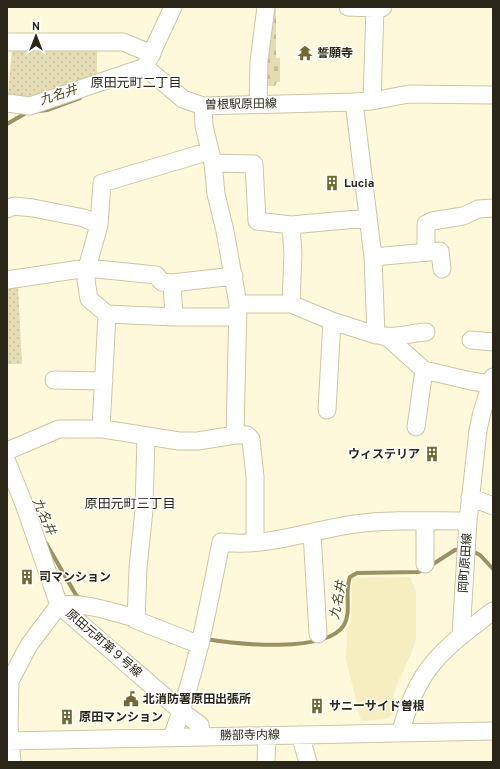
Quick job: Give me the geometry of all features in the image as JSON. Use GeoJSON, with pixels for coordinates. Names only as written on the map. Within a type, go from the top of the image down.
{"type":"FeatureCollection","features":[{"type":"Feature","properties":{"kind":"street"},"geometry":{"type":"LineString","coordinates":[[7,103],[30,106],[148,60],[173,7]]}},
{"type":"Feature","properties":{"kind":"street"},"geometry":{"type":"LineString","coordinates":[[258,104],[259,61],[266,7]]}},
{"type":"Feature","properties":{"kind":"street"},"geometry":{"type":"LineString","coordinates":[[348,7],[379,8],[372,101]]}},
{"type":"Feature","properties":{"kind":"street","name":"曽根駅原田線"},"geometry":{"type":"LineString","coordinates":[[7,42],[123,42],[148,60],[182,99],[203,106],[372,101],[409,94],[493,95]]}},
{"type":"Feature","properties":{"kind":"street"},"geometry":{"type":"LineString","coordinates":[[354,102],[381,336],[424,370],[471,381],[492,379]]}},
{"type":"Feature","properties":{"kind":"street"},"geometry":{"type":"LineString","coordinates":[[203,106],[204,126],[211,157],[216,194],[234,276],[238,310],[235,435]]}},
{"type":"Feature","properties":{"kind":"street"},"geometry":{"type":"LineString","coordinates":[[368,218],[291,226],[256,221],[254,164],[211,157],[102,183],[99,225],[87,268],[86,280],[89,299],[107,314],[174,317],[291,304],[332,321],[381,336],[400,337],[414,333],[426,332]]}},
{"type":"Feature","properties":{"kind":"street"},"geometry":{"type":"LineString","coordinates":[[7,209],[14,206],[33,208],[84,218],[99,225]]}},
{"type":"Feature","properties":{"kind":"street"},"geometry":{"type":"LineString","coordinates":[[426,252],[426,224],[432,221],[463,216],[478,210],[493,208]]}},
{"type":"Feature","properties":{"kind":"street"},"geometry":{"type":"LineString","coordinates":[[291,226],[293,253],[291,304]]}},
{"type":"Feature","properties":{"kind":"street"},"geometry":{"type":"LineString","coordinates":[[373,257],[440,251],[442,269]]}},
{"type":"Feature","properties":{"kind":"street"},"geometry":{"type":"LineString","coordinates":[[7,280],[87,268],[156,275],[162,282],[172,283],[234,276]]}},
{"type":"Feature","properties":{"kind":"street"},"geometry":{"type":"LineString","coordinates":[[172,283],[174,317]]}},
{"type":"Feature","properties":{"kind":"street"},"geometry":{"type":"LineString","coordinates":[[101,429],[107,314]]}},
{"type":"Feature","properties":{"kind":"street"},"geometry":{"type":"LineString","coordinates":[[327,410],[332,321]]}},
{"type":"Feature","properties":{"kind":"street"},"geometry":{"type":"LineString","coordinates":[[471,340],[493,342]]}},
{"type":"Feature","properties":{"kind":"street"},"geometry":{"type":"LineString","coordinates":[[416,427],[424,370]]}},
{"type":"Feature","properties":{"kind":"street","name":"岡町原田線"},"geometry":{"type":"LineString","coordinates":[[461,635],[470,497],[480,420],[492,379]]}},
{"type":"Feature","properties":{"kind":"street"},"geometry":{"type":"LineString","coordinates":[[54,380],[104,381]]}},
{"type":"Feature","properties":{"kind":"street"},"geometry":{"type":"LineString","coordinates":[[7,450],[59,429],[101,429],[179,440],[198,440],[246,435],[251,439],[255,477],[255,542]]}},
{"type":"Feature","properties":{"kind":"street"},"geometry":{"type":"LineString","coordinates":[[136,618],[138,568],[144,510],[146,436]]}},
{"type":"Feature","properties":{"kind":"street","name":"原田元町第９号線"},"geometry":{"type":"LineString","coordinates":[[7,462],[15,504],[59,605],[181,711],[200,725],[202,737]]}},
{"type":"Feature","properties":{"kind":"street"},"geometry":{"type":"LineString","coordinates":[[470,497],[493,506]]}},
{"type":"Feature","properties":{"kind":"street"},"geometry":{"type":"LineString","coordinates":[[425,521],[425,564]]}},
{"type":"Feature","properties":{"kind":"street"},"geometry":{"type":"LineString","coordinates":[[172,737],[200,645],[221,542],[237,544],[255,542],[355,524],[468,521]]}},
{"type":"Feature","properties":{"kind":"street"},"geometry":{"type":"LineString","coordinates":[[312,532],[318,634]]}},
{"type":"Feature","properties":{"kind":"street"},"geometry":{"type":"LineString","coordinates":[[12,762],[12,752],[8,740],[10,681],[29,645],[59,605],[74,603],[136,618],[136,620],[200,645]]}},
{"type":"Feature","properties":{"kind":"street"},"geometry":{"type":"LineString","coordinates":[[401,732],[412,695],[433,662],[461,635],[493,611]]}},
{"type":"Feature","properties":{"kind":"street","name":"勝部寺内線"},"geometry":{"type":"LineString","coordinates":[[8,740],[493,731]]}},
{"type":"Feature","properties":{"kind":"street"},"geometry":{"type":"LineString","coordinates":[[300,734],[308,762]]}},
{"type":"Feature","properties":{"kind":"street"},"geometry":{"type":"LineString","coordinates":[[266,735],[266,762]]}},
{"type":"Feature","properties":{"kind":"shaded area"},"geometry":{"type":"Polygon","coordinates":[[[410,577],[416,592],[416,639],[411,654],[397,684],[392,700],[393,714],[386,719],[361,721],[346,659],[347,630],[351,621],[352,578],[410,577]]]}},
{"type":"Feature","properties":{"kind":"green space"},"geometry":{"type":"Polygon","coordinates":[[[276,9],[276,58],[280,58],[280,82],[277,82],[275,86],[263,86],[270,10],[276,9]]]}},
{"type":"Feature","properties":{"kind":"green space"},"geometry":{"type":"Polygon","coordinates":[[[97,47],[97,75],[42,94],[31,96],[8,95],[12,50],[97,47]]]}},
{"type":"Feature","properties":{"kind":"green space"},"geometry":{"type":"Polygon","coordinates":[[[18,286],[22,364],[7,364],[7,287],[18,286]]]}},
{"type":"Feature","properties":{"kind":"waterway","name":"九名井"},"geometry":{"type":"LineString","coordinates":[[39,111],[47,110],[80,98]]}},
{"type":"Feature","properties":{"kind":"waterway","name":"九名井"},"geometry":{"type":"LineString","coordinates":[[7,124],[26,113],[30,113]]}},
{"type":"Feature","properties":{"kind":"waterway","name":"九名井"},"geometry":{"type":"LineString","coordinates":[[46,543],[76,595],[81,599]]}},
{"type":"Feature","properties":{"kind":"waterway","name":"九名井"},"geometry":{"type":"LineString","coordinates":[[430,566],[455,550],[461,549]]}},
{"type":"Feature","properties":{"kind":"waterway","name":"九名井"},"geometry":{"type":"LineString","coordinates":[[472,551],[480,555],[493,569]]}},
{"type":"Feature","properties":{"kind":"waterway","name":"九名井"},"geometry":{"type":"LineString","coordinates":[[206,639],[238,643],[280,645],[319,640],[334,634],[344,625],[348,608],[348,583],[350,577],[357,573],[418,572],[424,570]]}},
{"type":"Feature","properties":{"kind":"place","name":"誓願寺"},"geometry":{"type":"Point","coordinates":[305,53]}},
{"type":"Feature","properties":{"kind":"place","name":"Lucia"},"geometry":{"type":"Point","coordinates":[332,183]}},
{"type":"Feature","properties":{"kind":"place","name":"ウィステリア"},"geometry":{"type":"Point","coordinates":[432,454]}},
{"type":"Feature","properties":{"kind":"place","name":"司マンション"},"geometry":{"type":"Point","coordinates":[27,577]}},
{"type":"Feature","properties":{"kind":"place","name":"北消防署原田出張所"},"geometry":{"type":"Point","coordinates":[131,699]}},
{"type":"Feature","properties":{"kind":"place","name":"サニーサイド曽根"},"geometry":{"type":"Point","coordinates":[317,706]}},
{"type":"Feature","properties":{"kind":"place","name":"原田マンション"},"geometry":{"type":"Point","coordinates":[67,717]}},
{"type":"Feature","properties":{"kind":"district","name":"原田元町二丁目"},"geometry":{"type":"Point","coordinates":[136,82]}},
{"type":"Feature","properties":{"kind":"district","name":"原田元町三丁目"},"geometry":{"type":"Point","coordinates":[130,503]}}]}
